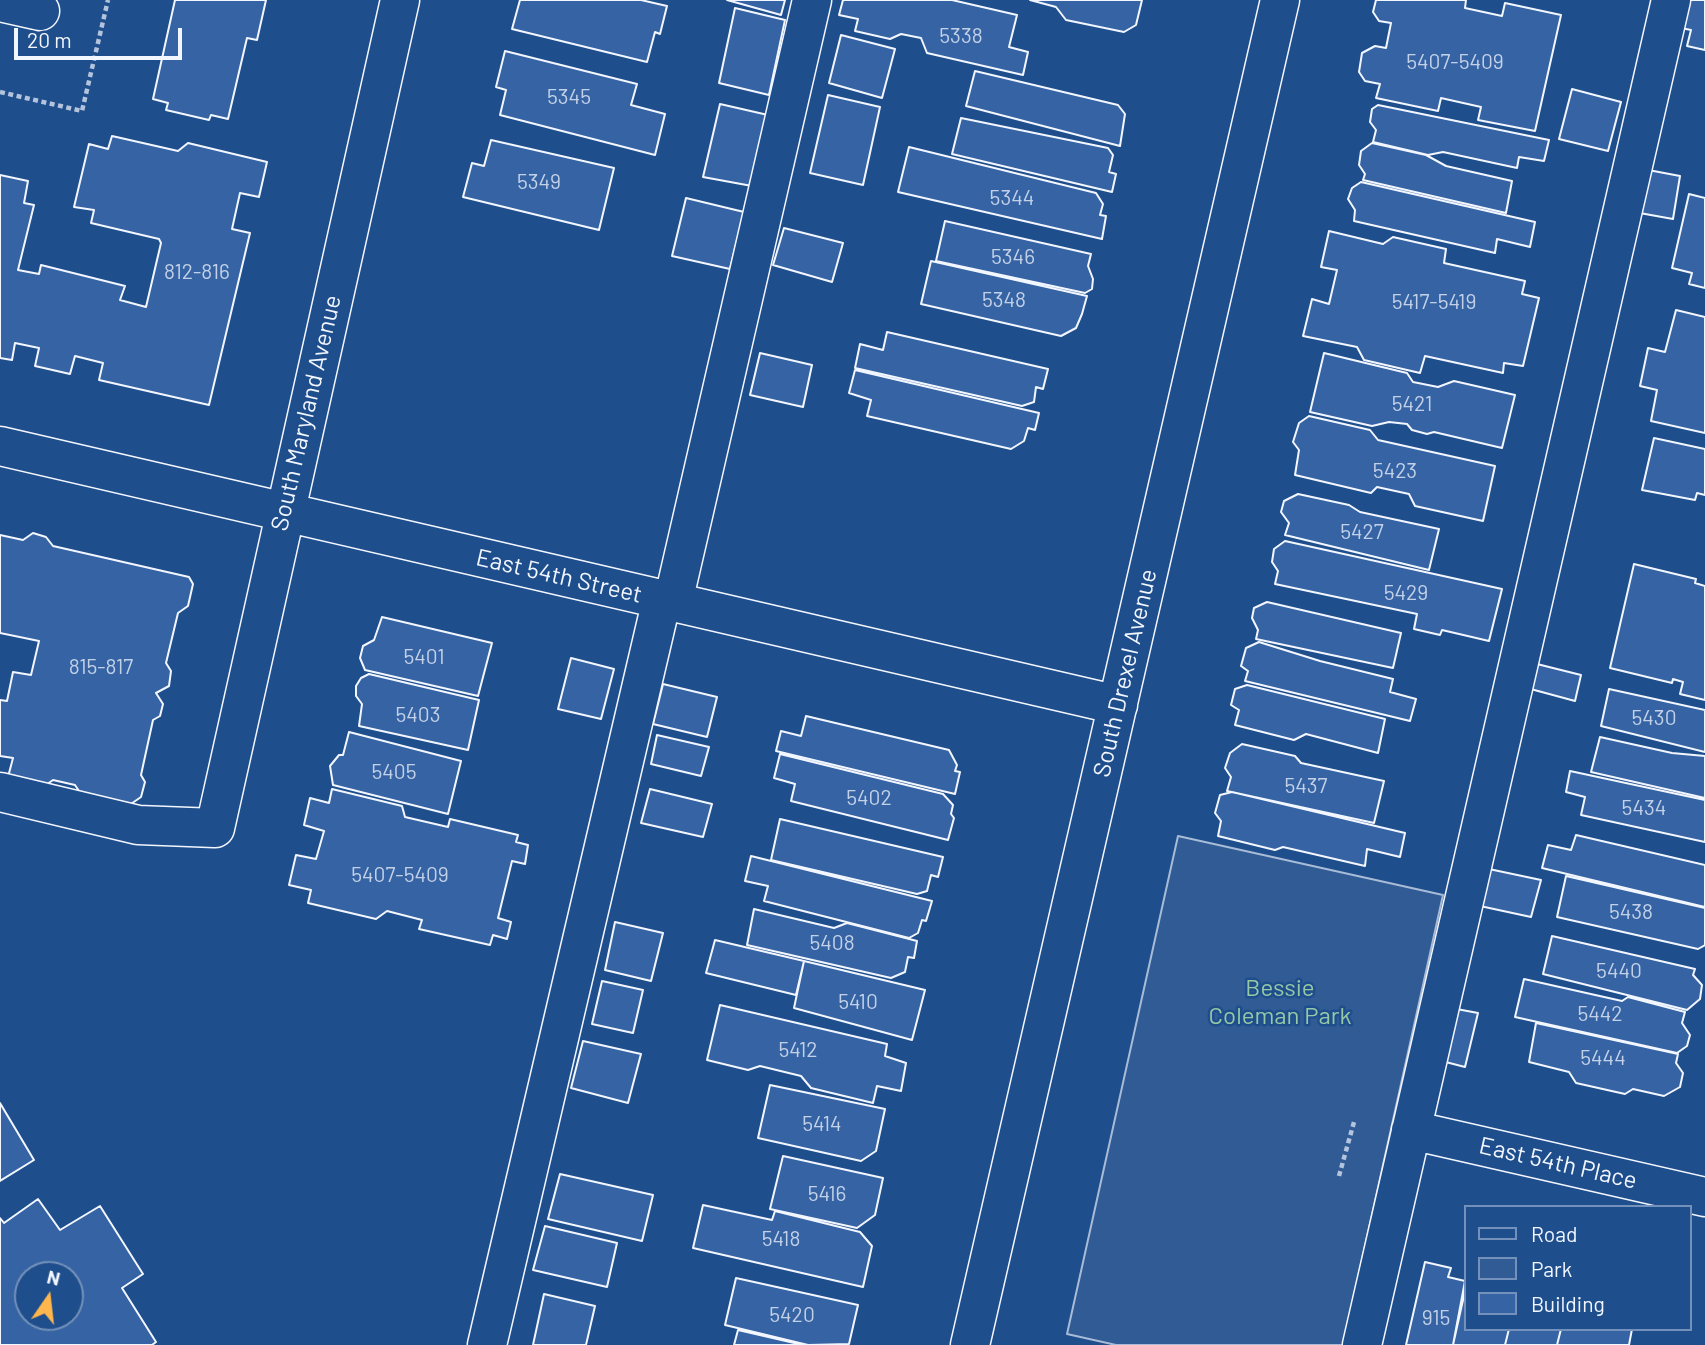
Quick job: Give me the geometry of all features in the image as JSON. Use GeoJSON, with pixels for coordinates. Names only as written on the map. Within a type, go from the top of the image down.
{"type":"FeatureCollection","features":[{"type":"Feature","properties":{"kind":"street","name":"South Maryland Avenue"},"geometry":{"type":"LineString","coordinates":[[0,792],[138,825],[215,828],[283,513],[400,0]]}},
{"type":"Feature","properties":{"kind":"street"},"geometry":{"type":"LineString","coordinates":[[486,1345],[813,0]]}},
{"type":"Feature","properties":{"kind":"street","name":"South Drexel Avenue"},"geometry":{"type":"LineString","coordinates":[[970,1345],[1280,0]]}},
{"type":"Feature","properties":{"kind":"street"},"geometry":{"type":"LineString","coordinates":[[1362,1345],[1671,0]]}},
{"type":"Feature","properties":{"kind":"street"},"geometry":{"type":"LineString","coordinates":[[0,2],[40,11]]}},
{"type":"Feature","properties":{"kind":"street","name":"East 54th Street"},"geometry":{"type":"LineString","coordinates":[[0,446],[1118,705]]}},
{"type":"Feature","properties":{"kind":"street","name":"East 54th Place"},"geometry":{"type":"LineString","coordinates":[[1411,1130],[1705,1197]]}},
{"type":"Feature","properties":{"kind":"path"},"geometry":{"type":"LineString","coordinates":[[0,92],[82,111],[108,0]]}},
{"type":"Feature","properties":{"kind":"path"},"geometry":{"type":"LineString","coordinates":[[1339,1176],[1354,1122]]}},
{"type":"Feature","properties":{"kind":"green space","name":"Bessie Coleman Park"},"geometry":{"type":"Polygon","coordinates":[[[1178,836],[1443,895],[1343,1345],[1116,1345],[1067,1334],[1178,836]]]}},
{"type":"Feature","properties":{"kind":"building"},"geometry":{"type":"Polygon","coordinates":[[[175,0],[266,0],[257,40],[247,38],[228,119],[211,115],[209,120],[166,110],[168,103],[153,99],[175,0]]]}},
{"type":"Feature","properties":{"kind":"building"},"geometry":{"type":"Polygon","coordinates":[[[520,0],[641,0],[667,6],[660,34],[655,32],[647,62],[512,29],[520,0]]]}},
{"type":"Feature","properties":{"kind":"building"},"geometry":{"type":"Polygon","coordinates":[[[727,0],[785,0],[781,15],[727,0]]]}},
{"type":"Feature","properties":{"kind":"building"},"geometry":{"type":"Polygon","coordinates":[[[843,0],[952,0],[1017,15],[1009,47],[1028,52],[1023,75],[927,53],[921,38],[901,34],[890,39],[855,31],[858,19],[839,15],[843,0]]]}},
{"type":"Feature","properties":{"kind":"building"},"geometry":{"type":"Polygon","coordinates":[[[1030,0],[1142,0],[1136,25],[1124,32],[1066,20],[1056,7],[1030,0]]]}},
{"type":"Feature","properties":{"kind":"building"},"geometry":{"type":"Polygon","coordinates":[[[1376,0],[1466,0],[1465,8],[1502,16],[1505,3],[1561,15],[1535,131],[1478,120],[1481,107],[1441,98],[1438,111],[1376,98],[1380,84],[1365,81],[1359,72],[1362,53],[1375,46],[1386,48],[1391,23],[1379,21],[1373,12],[1376,0]]]}},
{"type":"Feature","properties":{"kind":"building"},"geometry":{"type":"Polygon","coordinates":[[[1687,0],[1705,0],[1705,50],[1687,46],[1691,30],[1681,28],[1687,0]]]}},
{"type":"Feature","properties":{"kind":"building"},"geometry":{"type":"Polygon","coordinates":[[[735,8],[785,20],[769,95],[719,83],[735,8]]]}},
{"type":"Feature","properties":{"kind":"building"},"geometry":{"type":"Polygon","coordinates":[[[841,35],[895,49],[882,98],[829,83],[841,35]]]}},
{"type":"Feature","properties":{"kind":"building"},"geometry":{"type":"Polygon","coordinates":[[[505,51],[637,84],[631,105],[665,114],[655,155],[500,115],[506,90],[496,87],[505,51]]]}},
{"type":"Feature","properties":{"kind":"building"},"geometry":{"type":"Polygon","coordinates":[[[975,71],[1118,105],[1125,114],[1120,146],[966,106],[975,71]]]}},
{"type":"Feature","properties":{"kind":"building"},"geometry":{"type":"Polygon","coordinates":[[[1572,89],[1621,102],[1608,151],[1559,139],[1572,89]]]}},
{"type":"Feature","properties":{"kind":"building"},"geometry":{"type":"Polygon","coordinates":[[[828,95],[880,107],[863,185],[810,173],[828,95]]]}},
{"type":"Feature","properties":{"kind":"building"},"geometry":{"type":"Polygon","coordinates":[[[720,104],[768,115],[752,186],[703,177],[720,104]]]}},
{"type":"Feature","properties":{"kind":"building"},"geometry":{"type":"Polygon","coordinates":[[[1378,105],[1549,140],[1544,161],[1519,157],[1517,168],[1443,152],[1428,155],[1373,142],[1376,130],[1370,122],[1372,109],[1378,105]]]}},
{"type":"Feature","properties":{"kind":"building"},"geometry":{"type":"Polygon","coordinates":[[[961,118],[1108,148],[1113,155],[1109,172],[1116,174],[1112,192],[952,154],[961,118]]]}},
{"type":"Feature","properties":{"kind":"building"},"geometry":{"type":"Polygon","coordinates":[[[112,136],[178,151],[188,143],[267,162],[259,197],[240,193],[232,229],[250,233],[209,405],[99,380],[103,363],[75,356],[70,374],[35,366],[39,348],[15,343],[12,360],[0,358],[0,175],[28,181],[24,203],[34,205],[18,270],[39,274],[41,265],[125,286],[120,300],[146,307],[161,243],[159,239],[91,223],[94,210],[74,207],[89,144],[108,149],[112,136]]]}},
{"type":"Feature","properties":{"kind":"building"},"geometry":{"type":"Polygon","coordinates":[[[491,140],[614,168],[599,230],[463,197],[472,163],[484,166],[491,140]]]}},
{"type":"Feature","properties":{"kind":"building"},"geometry":{"type":"Polygon","coordinates":[[[1372,143],[1426,155],[1446,166],[1512,181],[1506,213],[1363,180],[1365,174],[1359,165],[1361,151],[1372,143]]]}},
{"type":"Feature","properties":{"kind":"building"},"geometry":{"type":"Polygon","coordinates":[[[909,147],[1096,193],[1103,204],[1100,215],[1106,216],[1102,239],[898,192],[909,147]]]}},
{"type":"Feature","properties":{"kind":"building"},"geometry":{"type":"Polygon","coordinates":[[[1643,169],[1680,176],[1673,219],[1634,212],[1643,169]]]}},
{"type":"Feature","properties":{"kind":"building"},"geometry":{"type":"Polygon","coordinates":[[[1361,182],[1535,222],[1530,247],[1497,239],[1495,253],[1354,221],[1355,210],[1348,199],[1352,188],[1361,182]]]}},
{"type":"Feature","properties":{"kind":"building"},"geometry":{"type":"Polygon","coordinates":[[[1689,194],[1705,198],[1705,288],[1689,284],[1692,273],[1672,268],[1689,194]]]}},
{"type":"Feature","properties":{"kind":"building"},"geometry":{"type":"Polygon","coordinates":[[[686,198],[744,212],[730,269],[672,256],[686,198]]]}},
{"type":"Feature","properties":{"kind":"building"},"geometry":{"type":"Polygon","coordinates":[[[945,221],[1091,254],[1088,266],[1093,279],[1092,289],[1085,293],[936,261],[945,221]]]}},
{"type":"Feature","properties":{"kind":"building"},"geometry":{"type":"Polygon","coordinates":[[[784,228],[843,243],[832,282],[773,265],[784,228]]]}},
{"type":"Feature","properties":{"kind":"building"},"geometry":{"type":"Polygon","coordinates":[[[1329,231],[1383,244],[1393,237],[1446,249],[1444,263],[1525,281],[1522,294],[1539,298],[1523,366],[1504,363],[1503,373],[1425,356],[1420,373],[1364,360],[1357,347],[1303,336],[1312,299],[1329,304],[1337,270],[1321,267],[1329,231]]]}},
{"type":"Feature","properties":{"kind":"building"},"geometry":{"type":"Polygon","coordinates":[[[931,261],[1087,296],[1082,314],[1076,328],[1061,336],[921,304],[931,261]]]}},
{"type":"Feature","properties":{"kind":"building"},"geometry":{"type":"Polygon","coordinates":[[[1676,310],[1705,317],[1705,433],[1651,421],[1657,390],[1640,386],[1648,348],[1665,352],[1676,310]]]}},
{"type":"Feature","properties":{"kind":"building"},"geometry":{"type":"Polygon","coordinates":[[[887,332],[1048,369],[1043,389],[1036,387],[1034,402],[1022,406],[855,368],[860,344],[883,350],[887,332]]]}},
{"type":"Feature","properties":{"kind":"building"},"geometry":{"type":"Polygon","coordinates":[[[760,353],[812,365],[803,407],[750,395],[760,353]]]}},
{"type":"Feature","properties":{"kind":"building"},"geometry":{"type":"Polygon","coordinates":[[[1324,353],[1407,373],[1413,382],[1438,387],[1454,381],[1515,395],[1502,448],[1434,432],[1427,434],[1412,430],[1407,424],[1389,422],[1372,426],[1310,412],[1324,353]]]}},
{"type":"Feature","properties":{"kind":"building"},"geometry":{"type":"Polygon","coordinates":[[[855,370],[1039,413],[1035,430],[1028,428],[1024,441],[1011,449],[867,416],[871,400],[849,393],[855,370]]]}},
{"type":"Feature","properties":{"kind":"building"},"geometry":{"type":"Polygon","coordinates":[[[1309,416],[1370,430],[1378,440],[1495,466],[1483,521],[1415,506],[1409,494],[1377,487],[1371,493],[1295,475],[1299,450],[1293,442],[1299,423],[1309,416]]]}},
{"type":"Feature","properties":{"kind":"building"},"geometry":{"type":"Polygon","coordinates":[[[1654,438],[1705,449],[1705,495],[1697,493],[1695,500],[1642,490],[1654,438]]]}},
{"type":"Feature","properties":{"kind":"building"},"geometry":{"type":"Polygon","coordinates":[[[1298,494],[1349,505],[1360,512],[1439,529],[1429,570],[1285,535],[1289,523],[1281,512],[1284,501],[1298,494]]]}},
{"type":"Feature","properties":{"kind":"building"},"geometry":{"type":"Polygon","coordinates":[[[33,533],[46,537],[53,546],[189,577],[193,584],[188,606],[178,613],[166,663],[171,671],[169,686],[156,693],[163,704],[160,716],[153,720],[141,775],[145,782],[141,797],[128,806],[81,794],[75,785],[53,780],[46,785],[8,777],[13,758],[0,756],[0,700],[7,701],[13,672],[31,675],[39,641],[0,633],[0,535],[23,540],[33,533]]]}},
{"type":"Feature","properties":{"kind":"building"},"geometry":{"type":"Polygon","coordinates":[[[1285,541],[1502,589],[1489,641],[1442,630],[1440,635],[1414,629],[1417,614],[1275,584],[1278,571],[1272,562],[1274,549],[1285,541]]]}},
{"type":"Feature","properties":{"kind":"building"},"geometry":{"type":"Polygon","coordinates":[[[1634,564],[1696,579],[1695,583],[1705,586],[1705,700],[1680,694],[1683,682],[1673,679],[1672,683],[1610,668],[1634,564]]]}},
{"type":"Feature","properties":{"kind":"building"},"geometry":{"type":"Polygon","coordinates":[[[1267,602],[1401,633],[1393,668],[1256,639],[1258,630],[1252,618],[1254,608],[1267,602]]]}},
{"type":"Feature","properties":{"kind":"building"},"geometry":{"type":"Polygon","coordinates":[[[382,617],[492,643],[478,696],[365,670],[360,658],[363,646],[374,640],[382,617]]]}},
{"type":"Feature","properties":{"kind":"building"},"geometry":{"type":"Polygon","coordinates":[[[1259,642],[1393,679],[1390,692],[1416,699],[1410,721],[1245,681],[1248,671],[1241,666],[1246,648],[1259,642]]]}},
{"type":"Feature","properties":{"kind":"building"},"geometry":{"type":"Polygon","coordinates":[[[571,658],[614,669],[601,719],[558,709],[571,658]]]}},
{"type":"Feature","properties":{"kind":"building"},"geometry":{"type":"Polygon","coordinates":[[[1533,663],[1581,675],[1575,701],[1527,688],[1533,663]]]}},
{"type":"Feature","properties":{"kind":"building"},"geometry":{"type":"Polygon","coordinates":[[[369,674],[479,700],[468,750],[359,726],[362,704],[356,696],[356,686],[361,678],[369,674]]]}},
{"type":"Feature","properties":{"kind":"building"},"geometry":{"type":"Polygon","coordinates":[[[663,684],[717,697],[707,737],[653,724],[663,684]]]}},
{"type":"Feature","properties":{"kind":"building"},"geometry":{"type":"Polygon","coordinates":[[[1247,685],[1385,719],[1378,753],[1306,734],[1294,740],[1235,725],[1239,710],[1231,705],[1235,689],[1247,685]]]}},
{"type":"Feature","properties":{"kind":"building"},"geometry":{"type":"Polygon","coordinates":[[[1609,689],[1705,710],[1705,752],[1601,726],[1609,689]]]}},
{"type":"Feature","properties":{"kind":"building"},"geometry":{"type":"Polygon","coordinates":[[[806,716],[949,750],[957,765],[955,771],[960,772],[955,794],[776,751],[781,731],[801,736],[806,716]]]}},
{"type":"Feature","properties":{"kind":"building"},"geometry":{"type":"Polygon","coordinates":[[[349,732],[461,761],[448,814],[333,785],[330,766],[339,755],[343,755],[349,732]]]}},
{"type":"Feature","properties":{"kind":"building"},"geometry":{"type":"Polygon","coordinates":[[[657,735],[709,747],[701,776],[651,764],[657,735]]]}},
{"type":"Feature","properties":{"kind":"building"},"geometry":{"type":"Polygon","coordinates":[[[1600,737],[1672,753],[1705,756],[1705,798],[1591,772],[1600,737]]]}},
{"type":"Feature","properties":{"kind":"building"},"geometry":{"type":"Polygon","coordinates":[[[1242,744],[1295,756],[1301,763],[1384,781],[1374,823],[1227,791],[1231,777],[1225,768],[1230,753],[1242,744]]]}},
{"type":"Feature","properties":{"kind":"building"},"geometry":{"type":"Polygon","coordinates":[[[780,754],[943,794],[953,805],[951,814],[954,818],[948,840],[791,801],[795,784],[774,778],[780,754]]]}},
{"type":"Feature","properties":{"kind":"building"},"geometry":{"type":"Polygon","coordinates":[[[1570,771],[1705,800],[1705,842],[1581,815],[1585,797],[1566,792],[1570,771]]]}},
{"type":"Feature","properties":{"kind":"building"},"geometry":{"type":"Polygon","coordinates":[[[332,789],[402,806],[405,817],[448,827],[450,819],[518,835],[516,842],[528,845],[525,864],[512,861],[498,918],[511,922],[507,939],[493,935],[490,945],[419,929],[422,920],[387,911],[376,919],[308,903],[311,890],[289,885],[296,855],[316,859],[324,831],[304,825],[310,798],[329,803],[332,789]]]}},
{"type":"Feature","properties":{"kind":"building"},"geometry":{"type":"Polygon","coordinates":[[[650,789],[712,804],[703,837],[641,823],[650,789]]]}},
{"type":"Feature","properties":{"kind":"building"},"geometry":{"type":"Polygon","coordinates":[[[1232,792],[1405,833],[1400,857],[1367,849],[1365,866],[1283,847],[1275,850],[1218,836],[1221,821],[1215,813],[1220,795],[1232,792]]]}},
{"type":"Feature","properties":{"kind":"building"},"geometry":{"type":"Polygon","coordinates":[[[780,819],[943,857],[938,877],[931,875],[927,891],[917,894],[771,860],[780,819]]]}},
{"type":"Feature","properties":{"kind":"building"},"geometry":{"type":"Polygon","coordinates":[[[1576,835],[1705,865],[1705,907],[1542,868],[1548,845],[1571,850],[1576,835]]]}},
{"type":"Feature","properties":{"kind":"building"},"geometry":{"type":"Polygon","coordinates":[[[751,856],[932,901],[926,921],[922,920],[918,933],[909,938],[764,901],[768,886],[745,881],[751,856]]]}},
{"type":"Feature","properties":{"kind":"building"},"geometry":{"type":"Polygon","coordinates":[[[1489,869],[1541,880],[1531,917],[1480,906],[1489,869]]]}},
{"type":"Feature","properties":{"kind":"building"},"geometry":{"type":"Polygon","coordinates":[[[1566,876],[1705,908],[1705,945],[1698,949],[1557,917],[1566,876]]]}},
{"type":"Feature","properties":{"kind":"building"},"geometry":{"type":"Polygon","coordinates":[[[754,909],[834,928],[847,923],[917,941],[914,958],[908,957],[905,972],[891,978],[747,945],[754,909]]]}},
{"type":"Feature","properties":{"kind":"building"},"geometry":{"type":"Polygon","coordinates":[[[615,922],[663,933],[651,981],[605,970],[615,922]]]}},
{"type":"Feature","properties":{"kind":"building"},"geometry":{"type":"Polygon","coordinates":[[[1552,936],[1695,969],[1693,975],[1702,985],[1700,999],[1687,1010],[1543,974],[1552,936]]]}},
{"type":"Feature","properties":{"kind":"building"},"geometry":{"type":"Polygon","coordinates":[[[715,940],[804,961],[796,995],[706,973],[715,940]]]}},
{"type":"Feature","properties":{"kind":"building"},"geometry":{"type":"Polygon","coordinates":[[[804,961],[925,990],[912,1040],[794,1008],[804,961]]]}},
{"type":"Feature","properties":{"kind":"building"},"geometry":{"type":"Polygon","coordinates":[[[1524,979],[1622,1001],[1628,997],[1685,1012],[1682,1023],[1690,1035],[1687,1046],[1677,1053],[1515,1017],[1524,979]]]}},
{"type":"Feature","properties":{"kind":"building"},"geometry":{"type":"Polygon","coordinates":[[[602,981],[643,990],[633,1033],[592,1024],[602,981]]]}},
{"type":"Feature","properties":{"kind":"building"},"geometry":{"type":"Polygon","coordinates":[[[720,1005],[887,1044],[885,1056],[906,1063],[901,1091],[877,1086],[873,1103],[811,1088],[801,1076],[760,1066],[748,1070],[707,1060],[720,1005]]]}},
{"type":"Feature","properties":{"kind":"building"},"geometry":{"type":"Polygon","coordinates":[[[1446,1007],[1478,1013],[1465,1067],[1434,1059],[1446,1007]]]}},
{"type":"Feature","properties":{"kind":"building"},"geometry":{"type":"Polygon","coordinates":[[[1536,1023],[1678,1054],[1676,1063],[1683,1073],[1680,1087],[1664,1096],[1633,1089],[1625,1094],[1576,1083],[1569,1072],[1529,1062],[1536,1023]]]}},
{"type":"Feature","properties":{"kind":"building"},"geometry":{"type":"Polygon","coordinates":[[[583,1041],[641,1054],[628,1103],[571,1088],[583,1041]]]}},
{"type":"Feature","properties":{"kind":"building"},"geometry":{"type":"Polygon","coordinates":[[[770,1085],[885,1109],[876,1151],[861,1161],[758,1138],[770,1085]]]}},
{"type":"Feature","properties":{"kind":"building"},"geometry":{"type":"Polygon","coordinates":[[[0,1103],[34,1160],[0,1181],[0,1103]]]}},
{"type":"Feature","properties":{"kind":"building"},"geometry":{"type":"Polygon","coordinates":[[[783,1156],[883,1178],[875,1215],[857,1228],[770,1209],[783,1156]]]}},
{"type":"Feature","properties":{"kind":"building"},"geometry":{"type":"Polygon","coordinates":[[[560,1174],[653,1195],[642,1241],[548,1219],[560,1174]]]}},
{"type":"Feature","properties":{"kind":"building"},"geometry":{"type":"Polygon","coordinates":[[[38,1199],[60,1230],[100,1206],[143,1274],[122,1288],[156,1342],[152,1345],[0,1345],[0,1218],[4,1223],[38,1199]]]}},
{"type":"Feature","properties":{"kind":"building"},"geometry":{"type":"Polygon","coordinates":[[[703,1205],[772,1220],[775,1211],[860,1232],[872,1246],[863,1287],[693,1248],[703,1205]]]}},
{"type":"Feature","properties":{"kind":"building"},"geometry":{"type":"Polygon","coordinates":[[[545,1226],[617,1243],[607,1287],[533,1270],[545,1226]]]}},
{"type":"Feature","properties":{"kind":"building"},"geometry":{"type":"Polygon","coordinates":[[[1425,1262],[1451,1268],[1448,1277],[1464,1281],[1453,1345],[1406,1345],[1425,1262]]]}},
{"type":"Feature","properties":{"kind":"building"},"geometry":{"type":"Polygon","coordinates":[[[736,1278],[858,1305],[849,1344],[808,1345],[725,1325],[736,1278]]]}},
{"type":"Feature","properties":{"kind":"building"},"geometry":{"type":"Polygon","coordinates":[[[544,1294],[595,1306],[586,1345],[533,1345],[544,1294]]]}},
{"type":"Feature","properties":{"kind":"building"},"geometry":{"type":"Polygon","coordinates":[[[1464,1296],[1464,1331],[1508,1331],[1505,1345],[1453,1345],[1464,1296]]]}},
{"type":"Feature","properties":{"kind":"building"},"geometry":{"type":"Polygon","coordinates":[[[738,1330],[803,1345],[734,1345],[738,1330]]]}},
{"type":"Feature","properties":{"kind":"building"},"geometry":{"type":"Polygon","coordinates":[[[1508,1331],[1560,1331],[1557,1345],[1505,1345],[1508,1331]]]}},
{"type":"Feature","properties":{"kind":"building"},"geometry":{"type":"Polygon","coordinates":[[[1560,1331],[1632,1331],[1629,1345],[1557,1345],[1560,1331]]]}}]}
